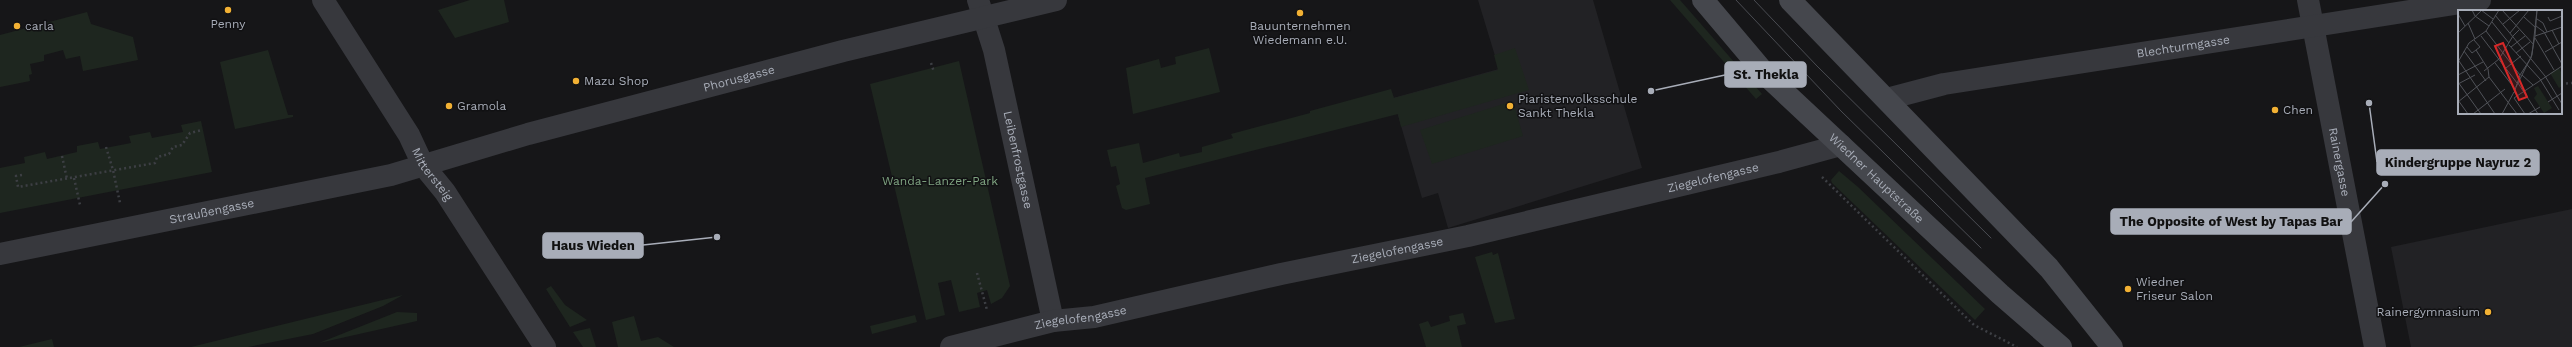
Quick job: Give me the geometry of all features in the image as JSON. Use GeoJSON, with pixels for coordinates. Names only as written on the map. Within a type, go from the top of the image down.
{"type":"FeatureCollection","features":[{"type":"Feature","properties":{"kind":"main road","name":"Wiedner Hauptstraße"},"geometry":{"type":"LineString","coordinates":[[1703,0],[1768,77],[2000,294],[2061,347]]}},
{"type":"Feature","properties":{"kind":"main road"},"geometry":{"type":"LineString","coordinates":[[1790,0],[2054,273],[2112,347]]}},
{"type":"Feature","properties":{"kind":"street","name":"Mittersteig"},"geometry":{"type":"LineString","coordinates":[[323,0],[408,135],[423,165],[444,192],[545,347]]}},
{"type":"Feature","properties":{"kind":"street","name":"Phorusgasse"},"geometry":{"type":"LineString","coordinates":[[423,165],[536,132],[843,51],[980,9],[1056,0]]}},
{"type":"Feature","properties":{"kind":"street","name":"Rainergasse"},"geometry":{"type":"LineString","coordinates":[[2308,0],[2375,347]]}},
{"type":"Feature","properties":{"kind":"street","name":"Blechturmgasse"},"geometry":{"type":"LineString","coordinates":[[1887,100],[1944,84],[2480,0]]}},
{"type":"Feature","properties":{"kind":"street","name":"Leibenfrostgasse"},"geometry":{"type":"LineString","coordinates":[[980,9],[994,50],[1053,321]]}},
{"type":"Feature","properties":{"kind":"street","name":"Ziegelofengasse"},"geometry":{"type":"LineString","coordinates":[[951,347],[1053,321],[1094,318],[1281,274],[1468,236],[1841,145]]}},
{"type":"Feature","properties":{"kind":"street","name":"Straußengasse"},"geometry":{"type":"LineString","coordinates":[[0,254],[391,175],[423,165]]}},
{"type":"Feature","properties":{"kind":"path"},"geometry":{"type":"LineString","coordinates":[[931,63],[934,72]]}},
{"type":"Feature","properties":{"kind":"path"},"geometry":{"type":"LineString","coordinates":[[2562,84],[2572,83]]}},
{"type":"Feature","properties":{"kind":"path"},"geometry":{"type":"LineString","coordinates":[[22,175],[16,176],[18,187],[155,163],[157,157],[168,154],[173,148],[182,145],[190,134],[202,130]]}},
{"type":"Feature","properties":{"kind":"path"},"geometry":{"type":"LineString","coordinates":[[106,147],[113,170],[117,191]]}},
{"type":"Feature","properties":{"kind":"path"},"geometry":{"type":"LineString","coordinates":[[1808,154],[1821,176],[1974,325],[2017,347]]}},
{"type":"Feature","properties":{"kind":"path"},"geometry":{"type":"LineString","coordinates":[[62,156],[68,179]]}},
{"type":"Feature","properties":{"kind":"path"},"geometry":{"type":"LineString","coordinates":[[74,178],[80,205]]}},
{"type":"Feature","properties":{"kind":"path"},"geometry":{"type":"LineString","coordinates":[[977,273],[987,310]]}},
{"type":"Feature","properties":{"kind":"shaded area","name":"Piaristenvolksschule Sankt Thekla"},"geometry":{"type":"Polygon","coordinates":[[[1478,0],[1593,0],[1642,168],[1448,228],[1438,193],[1422,198],[1393,98],[1499,69],[1478,0]]]}},
{"type":"Feature","properties":{"kind":"shaded area","name":"Rainergymnasium"},"geometry":{"type":"Polygon","coordinates":[[[2572,209],[2572,347],[2411,347],[2391,247],[2572,209]]]}},
{"type":"Feature","properties":{"kind":"green space"},"geometry":{"type":"Polygon","coordinates":[[[470,0],[504,0],[509,22],[455,38],[438,10],[470,0]]]}},
{"type":"Feature","properties":{"kind":"green space"},"geometry":{"type":"Polygon","coordinates":[[[1670,0],[1680,0],[1762,94],[1756,99],[1670,0]]]}},
{"type":"Feature","properties":{"kind":"green space"},"geometry":{"type":"Polygon","coordinates":[[[87,12],[91,24],[133,37],[138,60],[83,71],[80,56],[66,59],[63,50],[44,55],[44,61],[30,64],[32,74],[29,75],[30,81],[0,87],[0,35],[87,12]]]}},
{"type":"Feature","properties":{"kind":"green space"},"geometry":{"type":"Polygon","coordinates":[[[1209,48],[1220,92],[1133,114],[1126,68],[1159,59],[1161,68],[1176,64],[1175,57],[1209,48]]]}},
{"type":"Feature","properties":{"kind":"green space"},"geometry":{"type":"Polygon","coordinates":[[[1515,48],[1529,90],[1401,127],[1398,114],[1145,178],[1150,204],[1126,210],[1122,208],[1116,186],[1120,184],[1116,166],[1111,167],[1107,150],[1139,143],[1143,163],[1179,153],[1180,157],[1202,152],[1202,147],[1233,138],[1231,134],[1310,113],[1310,111],[1391,89],[1394,98],[1498,70],[1494,55],[1515,48]]]}},
{"type":"Feature","properties":{"kind":"green space"},"geometry":{"type":"Polygon","coordinates":[[[268,50],[288,115],[293,115],[293,117],[235,129],[220,62],[268,50]]]}},
{"type":"Feature","properties":{"kind":"green space","name":"Wanda-Lanzer-Park"},"geometry":{"type":"Polygon","coordinates":[[[959,61],[1010,286],[1002,298],[991,304],[987,290],[977,293],[980,307],[959,312],[951,280],[938,283],[945,315],[926,320],[870,84],[959,61]]]}},
{"type":"Feature","properties":{"kind":"green space"},"geometry":{"type":"Polygon","coordinates":[[[1513,101],[1523,136],[1432,164],[1420,130],[1513,101]]]}},
{"type":"Feature","properties":{"kind":"green space"},"geometry":{"type":"Polygon","coordinates":[[[201,121],[212,172],[0,213],[0,168],[25,163],[24,157],[45,152],[47,159],[77,152],[77,146],[98,142],[100,149],[131,143],[129,136],[150,132],[152,138],[183,132],[181,125],[201,121]]]}},
{"type":"Feature","properties":{"kind":"green space"},"geometry":{"type":"Polygon","coordinates":[[[1839,171],[1858,187],[1985,309],[1975,320],[1832,183],[1831,180],[1839,171]]]}},
{"type":"Feature","properties":{"kind":"green space"},"geometry":{"type":"Polygon","coordinates":[[[1492,252],[1493,255],[1498,253],[1515,319],[1495,323],[1475,257],[1492,252]]]}},
{"type":"Feature","properties":{"kind":"green space"},"geometry":{"type":"Polygon","coordinates":[[[551,286],[565,305],[587,320],[570,327],[546,289],[551,286]]]}},
{"type":"Feature","properties":{"kind":"green space"},"geometry":{"type":"Polygon","coordinates":[[[403,295],[383,306],[313,334],[248,347],[191,347],[403,295]]]}},
{"type":"Feature","properties":{"kind":"green space"},"geometry":{"type":"Polygon","coordinates":[[[397,312],[417,313],[417,321],[319,343],[397,312]]]}},
{"type":"Feature","properties":{"kind":"green space"},"geometry":{"type":"Polygon","coordinates":[[[1463,313],[1466,324],[1457,326],[1462,347],[1426,347],[1419,324],[1428,321],[1431,327],[1450,321],[1449,316],[1463,313]]]}},
{"type":"Feature","properties":{"kind":"green space"},"geometry":{"type":"Polygon","coordinates":[[[915,315],[917,322],[872,334],[870,326],[915,315]]]}},
{"type":"Feature","properties":{"kind":"green space"},"geometry":{"type":"Polygon","coordinates":[[[634,316],[641,341],[658,337],[674,347],[618,347],[612,322],[634,316]]]}},
{"type":"Feature","properties":{"kind":"green space"},"geometry":{"type":"Polygon","coordinates":[[[590,328],[596,347],[583,347],[573,332],[590,328]]]}},
{"type":"Feature","properties":{"kind":"green space"},"geometry":{"type":"Polygon","coordinates":[[[52,339],[54,347],[19,347],[52,339]]]}},
{"type":"Feature","properties":{"kind":"tram line"},"geometry":{"type":"LineString","coordinates":[[1736,0],[1841,111],[1981,248]]}},
{"type":"Feature","properties":{"kind":"tram line"},"geometry":{"type":"LineString","coordinates":[[1754,0],[1817,66],[1991,238]]}},
{"type":"Feature","properties":{"kind":"place","name":"Penny"},"geometry":{"type":"Point","coordinates":[228,10]}},
{"type":"Feature","properties":{"kind":"place","name":"Bauunternehmen Wiedemann e.U."},"geometry":{"type":"Point","coordinates":[1300,13]}},
{"type":"Feature","properties":{"kind":"place","name":"carla"},"geometry":{"type":"Point","coordinates":[17,26]}},
{"type":"Feature","properties":{"kind":"place","name":"Mazu Shop"},"geometry":{"type":"Point","coordinates":[576,81]}},
{"type":"Feature","properties":{"kind":"place","name":"St. Thekla"},"geometry":{"type":"Point","coordinates":[1651,91]}},
{"type":"Feature","properties":{"kind":"place","name":"Kindergruppe Nayruz 2"},"geometry":{"type":"Point","coordinates":[2369,103]}},
{"type":"Feature","properties":{"kind":"place","name":"Gramola"},"geometry":{"type":"Point","coordinates":[449,106]}},
{"type":"Feature","properties":{"kind":"place","name":"Piaristenvolksschule Sankt Thekla"},"geometry":{"type":"Point","coordinates":[1510,106]}},
{"type":"Feature","properties":{"kind":"place","name":"Chen"},"geometry":{"type":"Point","coordinates":[2275,110]}},
{"type":"Feature","properties":{"kind":"place","name":"The Opposite of West by Tapas Bar"},"geometry":{"type":"Point","coordinates":[2385,184]}},
{"type":"Feature","properties":{"kind":"place","name":"Haus Wieden"},"geometry":{"type":"Point","coordinates":[717,237]}},
{"type":"Feature","properties":{"kind":"place","name":"Wiedner Friseur Salon"},"geometry":{"type":"Point","coordinates":[2128,289]}},
{"type":"Feature","properties":{"kind":"place","name":"Rainergymnasium"},"geometry":{"type":"Point","coordinates":[2488,312]}}]}
